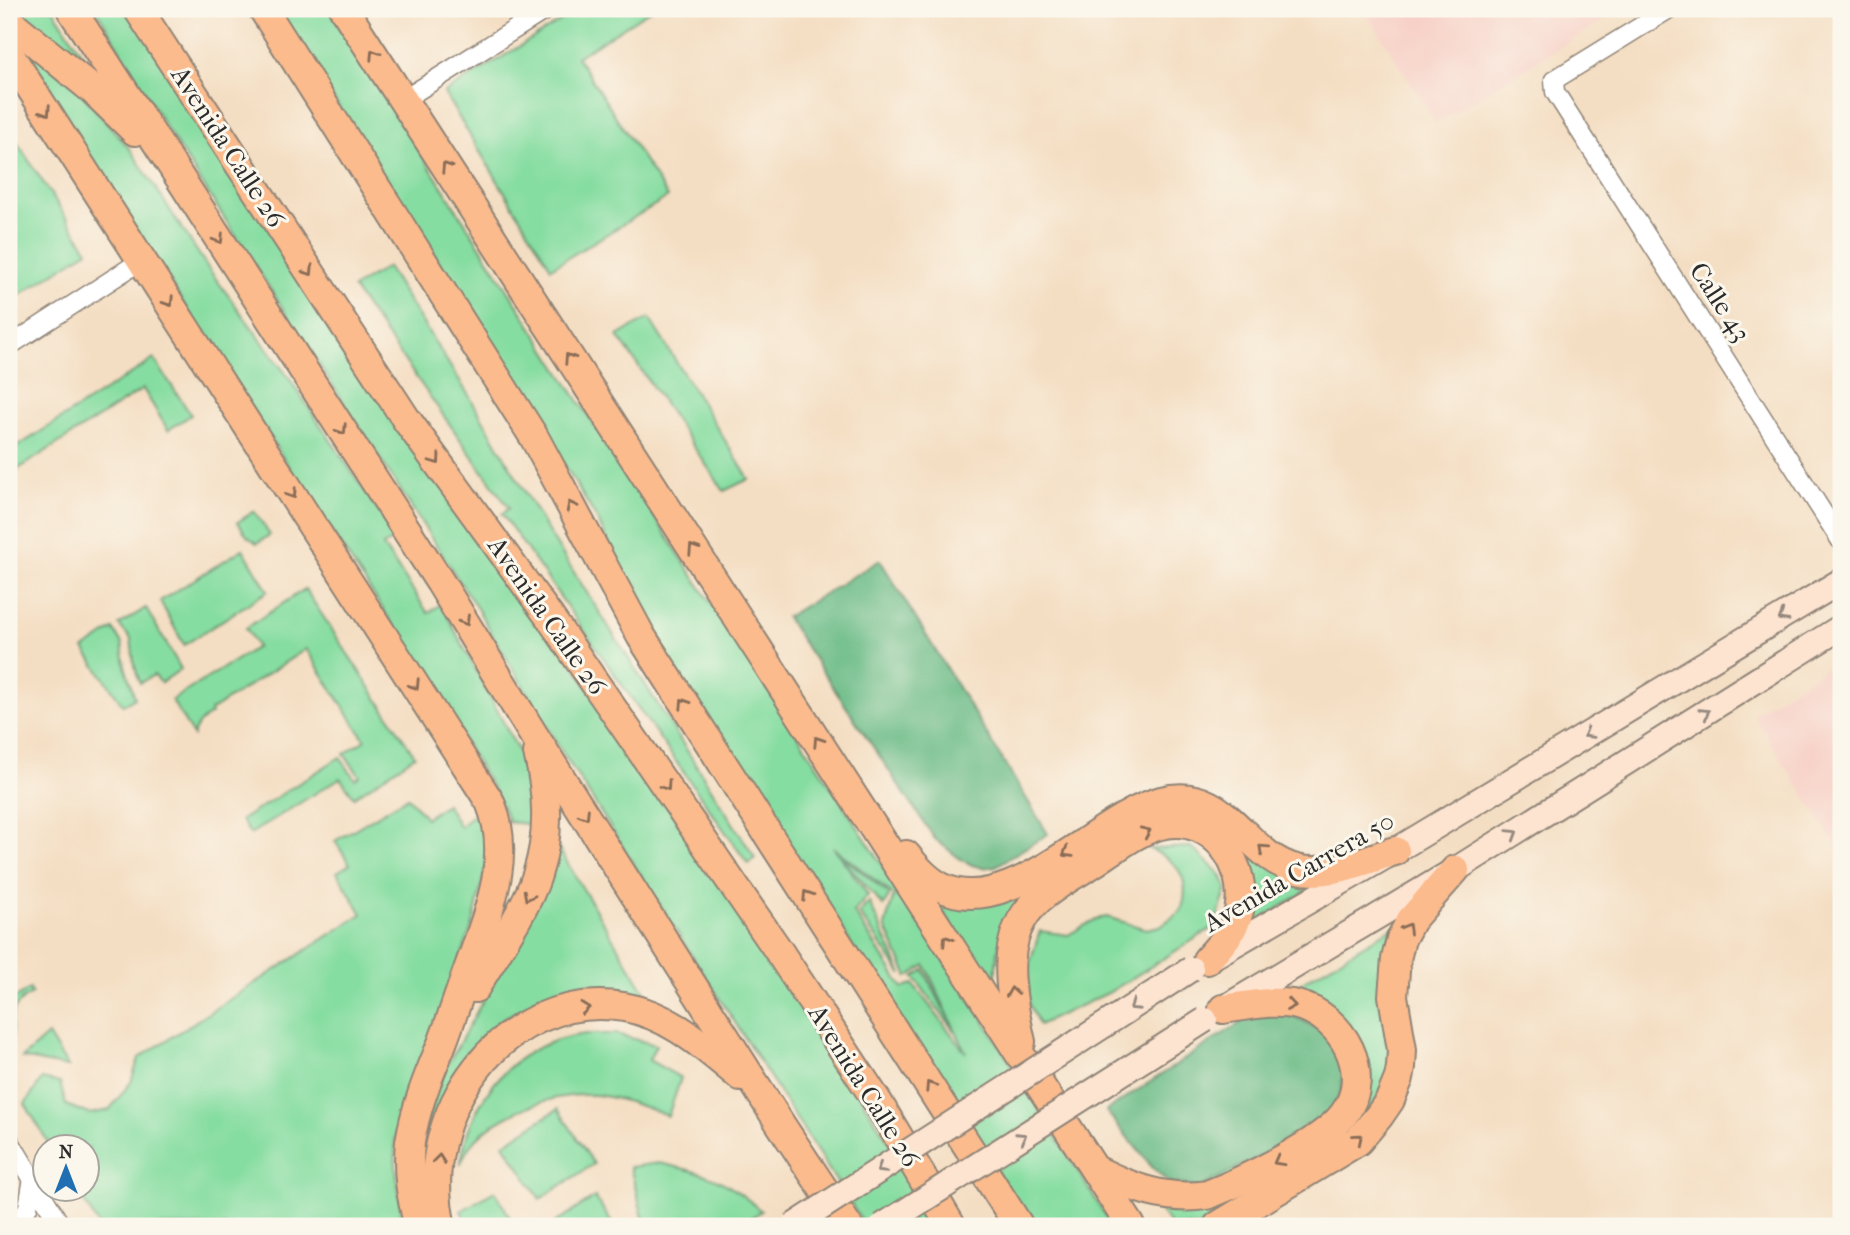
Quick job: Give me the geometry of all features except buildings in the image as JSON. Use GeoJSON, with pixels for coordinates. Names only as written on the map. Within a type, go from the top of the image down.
{"type":"FeatureCollection","features":[{"type":"Feature","properties":{"kind":"main road"},"geometry":{"type":"LineString","coordinates":[[71,9],[440,582],[762,1096],[848,1226]]}},
{"type":"Feature","properties":{"kind":"main road","name":"Avenida Calle 26"},"geometry":{"type":"LineString","coordinates":[[138,9],[406,419],[551,620],[776,947],[877,1101],[951,1226]]}},
{"type":"Feature","properties":{"kind":"main road","name":"Avenida Calle 26"},"geometry":{"type":"LineString","coordinates":[[263,9],[534,437],[641,636],[1019,1226]]}},
{"type":"Feature","properties":{"kind":"main road"},"geometry":{"type":"LineString","coordinates":[[344,9],[1131,1226]]}},
{"type":"Feature","properties":{"kind":"main road"},"geometry":{"type":"LineString","coordinates":[[9,21],[103,99],[182,181]]}},
{"type":"Feature","properties":{"kind":"main road"},"geometry":{"type":"LineString","coordinates":[[9,54],[496,815],[500,829],[499,866],[490,907],[425,1086],[411,1138],[410,1192],[419,1226]]}},
{"type":"Feature","properties":{"kind":"main road","name":"Avenida Carrera 50"},"geometry":{"type":"LineString","coordinates":[[793,1226],[1199,964],[1395,851],[1841,581]]}},
{"type":"Feature","properties":{"kind":"main road"},"geometry":{"type":"LineString","coordinates":[[882,1226],[1214,1014],[1455,870],[1841,627]]}},
{"type":"Feature","properties":{"kind":"main road"},"geometry":{"type":"LineString","coordinates":[[441,1045],[529,895],[537,875],[545,832],[546,795],[533,734]]}},
{"type":"Feature","properties":{"kind":"main road"},"geometry":{"type":"LineString","coordinates":[[856,798],[927,877],[942,887],[969,894],[988,893],[1014,885],[1135,811],[1173,798],[1212,806],[1268,855],[1298,870],[1330,870],[1395,851]]}},
{"type":"Feature","properties":{"kind":"main road"},"geometry":{"type":"LineString","coordinates":[[1024,1059],[1009,974],[1020,923],[1026,912],[1049,890],[1144,831],[1167,824],[1189,825],[1203,829],[1217,839],[1230,854],[1237,874],[1239,909],[1229,935],[1199,964]]}},
{"type":"Feature","properties":{"kind":"main road"},"geometry":{"type":"LineString","coordinates":[[1218,1226],[1358,1141],[1379,1116],[1395,1089],[1401,1067],[1402,1050],[1392,996],[1401,939],[1411,920],[1455,870]]}},
{"type":"Feature","properties":{"kind":"main road"},"geometry":{"type":"LineString","coordinates":[[1095,1169],[1125,1185],[1160,1195],[1207,1195],[1279,1161],[1321,1135],[1343,1116],[1355,1091],[1356,1073],[1352,1056],[1338,1030],[1325,1018],[1297,1005],[1270,1003],[1214,1014]]}},
{"type":"Feature","properties":{"kind":"main road"},"geometry":{"type":"LineString","coordinates":[[441,1226],[436,1180],[440,1146],[452,1110],[469,1079],[488,1053],[513,1031],[545,1015],[579,1007],[608,1006],[641,1011],[694,1038],[762,1096]]}},
{"type":"Feature","properties":{"kind":"street"},"geometry":{"type":"LineString","coordinates":[[403,100],[547,9]]}},
{"type":"Feature","properties":{"kind":"street","name":"Calle 43"},"geometry":{"type":"LineString","coordinates":[[1669,9],[1554,80],[1555,92],[1841,541]]}},
{"type":"Feature","properties":{"kind":"street"},"geometry":{"type":"LineString","coordinates":[[9,346],[142,260]]}},
{"type":"Feature","properties":{"kind":"street"},"geometry":{"type":"LineString","coordinates":[[9,1140],[32,1176]]}},
{"type":"Feature","properties":{"kind":"street"},"geometry":{"type":"LineString","coordinates":[[18,1226],[29,1207],[32,1185]]}},
{"type":"Feature","properties":{"kind":"street"},"geometry":{"type":"LineString","coordinates":[[48,1204],[61,1226]]}},
{"type":"Feature","properties":{"kind":"shaded area"},"geometry":{"type":"Polygon","coordinates":[[[1364,9],[1622,9],[1436,123],[1364,9]]]}},
{"type":"Feature","properties":{"kind":"shaded area"},"geometry":{"type":"Polygon","coordinates":[[[1841,659],[1841,853],[1753,714],[1841,659]]]}},
{"type":"Feature","properties":{"kind":"green space"},"geometry":{"type":"Polygon","coordinates":[[[18,9],[53,9],[96,76],[18,9]]]}},
{"type":"Feature","properties":{"kind":"green space"},"geometry":{"type":"Polygon","coordinates":[[[96,9],[128,9],[755,933],[943,1226],[865,1226],[559,747],[478,610],[168,131],[96,9]]]}},
{"type":"Feature","properties":{"kind":"green space"},"geometry":{"type":"Polygon","coordinates":[[[277,9],[329,9],[574,394],[982,1017],[1112,1226],[1032,1226],[652,633],[597,519],[473,314],[277,9]],[[833,847],[868,895],[854,912],[903,988],[913,984],[966,1053],[925,965],[908,977],[885,926],[894,895],[833,847]]]}},
{"type":"Feature","properties":{"kind":"green space"},"geometry":{"type":"Polygon","coordinates":[[[580,9],[652,9],[577,57],[668,197],[551,268],[444,93],[580,9]]]}},
{"type":"Feature","properties":{"kind":"green space"},"geometry":{"type":"Polygon","coordinates":[[[10,34],[76,87],[130,149],[208,268],[289,378],[396,538],[383,546],[428,613],[441,604],[519,752],[535,793],[535,825],[509,822],[496,794],[402,638],[10,34]]]}},
{"type":"Feature","properties":{"kind":"green space"},"geometry":{"type":"Polygon","coordinates":[[[9,130],[88,251],[9,302],[9,130]]]}},
{"type":"Feature","properties":{"kind":"green space"},"geometry":{"type":"Polygon","coordinates":[[[387,267],[471,399],[544,525],[755,858],[748,864],[502,514],[509,508],[353,288],[387,267]]]}},
{"type":"Feature","properties":{"kind":"green space"},"geometry":{"type":"Polygon","coordinates":[[[649,318],[749,479],[724,491],[618,336],[649,318]]]}},
{"type":"Feature","properties":{"kind":"green space"},"geometry":{"type":"Polygon","coordinates":[[[154,359],[191,415],[168,430],[143,389],[9,475],[9,452],[154,359]]]}},
{"type":"Feature","properties":{"kind":"green space"},"geometry":{"type":"Polygon","coordinates":[[[254,511],[270,535],[257,543],[247,536],[238,522],[254,511]]]}},
{"type":"Feature","properties":{"kind":"green space"},"geometry":{"type":"Polygon","coordinates":[[[243,549],[268,591],[184,645],[160,601],[243,549]]]}},
{"type":"Feature","properties":{"kind":"green space"},"geometry":{"type":"Polygon","coordinates":[[[880,560],[1048,834],[996,866],[983,868],[972,865],[935,839],[786,617],[880,560]]]}},
{"type":"Feature","properties":{"kind":"green space"},"geometry":{"type":"Polygon","coordinates":[[[305,589],[415,756],[354,797],[340,778],[250,834],[241,820],[340,757],[355,779],[360,776],[344,754],[365,740],[306,649],[210,711],[211,714],[199,723],[193,736],[172,700],[257,647],[246,628],[305,589]]]}},
{"type":"Feature","properties":{"kind":"green space"},"geometry":{"type":"Polygon","coordinates":[[[146,608],[181,669],[161,683],[154,675],[140,683],[131,639],[119,625],[146,608]]]}},
{"type":"Feature","properties":{"kind":"green space"},"geometry":{"type":"Polygon","coordinates":[[[113,629],[122,643],[125,666],[135,698],[123,705],[84,649],[113,629]]]}},
{"type":"Feature","properties":{"kind":"green space"},"geometry":{"type":"Polygon","coordinates":[[[408,797],[426,818],[446,804],[460,827],[476,811],[490,846],[473,924],[395,1140],[403,1226],[99,1226],[86,1204],[102,1204],[102,1134],[43,1134],[25,1104],[42,1079],[60,1083],[66,1105],[89,1114],[109,1110],[131,1082],[139,1058],[362,914],[337,872],[350,864],[335,841],[408,797]]]}},
{"type":"Feature","properties":{"kind":"green space"},"geometry":{"type":"Polygon","coordinates":[[[1221,820],[1316,885],[1239,933],[1221,820]]]}},
{"type":"Feature","properties":{"kind":"green space"},"geometry":{"type":"Polygon","coordinates":[[[1191,847],[1220,874],[1227,888],[1214,927],[1108,993],[1039,1025],[1029,1004],[1028,968],[1040,931],[1068,935],[1096,919],[1107,917],[1146,929],[1160,926],[1181,911],[1185,890],[1175,865],[1149,849],[1191,847]]]}},
{"type":"Feature","properties":{"kind":"green space"},"geometry":{"type":"Polygon","coordinates":[[[559,849],[645,992],[584,993],[548,998],[500,1022],[461,1070],[437,1111],[429,1135],[427,1216],[419,1154],[434,1089],[547,885],[559,849]]]}},
{"type":"Feature","properties":{"kind":"green space"},"geometry":{"type":"Polygon","coordinates":[[[837,852],[890,895],[883,906],[837,852]]]}},
{"type":"Feature","properties":{"kind":"green space"},"geometry":{"type":"Polygon","coordinates":[[[1028,890],[1001,939],[996,965],[996,995],[933,896],[1028,890]]]}},
{"type":"Feature","properties":{"kind":"green space"},"geometry":{"type":"Polygon","coordinates":[[[869,902],[902,975],[859,913],[869,902]]]}},
{"type":"Feature","properties":{"kind":"green space"},"geometry":{"type":"Polygon","coordinates":[[[1402,922],[1392,1068],[1365,1121],[1205,1226],[1171,1226],[1156,1204],[1284,993],[1402,922]]]}},
{"type":"Feature","properties":{"kind":"green space"},"geometry":{"type":"Polygon","coordinates":[[[924,970],[955,1032],[914,977],[924,970]]]}},
{"type":"Feature","properties":{"kind":"green space"},"geometry":{"type":"Polygon","coordinates":[[[30,989],[32,994],[16,1006],[13,1013],[9,1054],[9,998],[11,1001],[30,989]]]}},
{"type":"Feature","properties":{"kind":"green space"},"geometry":{"type":"Polygon","coordinates":[[[1288,1013],[1333,1037],[1343,1072],[1342,1089],[1334,1110],[1314,1128],[1199,1188],[1168,1182],[1152,1167],[1106,1111],[1249,1017],[1288,1013]]]}},
{"type":"Feature","properties":{"kind":"green space"},"geometry":{"type":"Polygon","coordinates":[[[586,1034],[616,1034],[656,1045],[649,1060],[681,1078],[668,1116],[642,1106],[596,1095],[546,1101],[513,1113],[485,1131],[471,1144],[460,1165],[471,1123],[491,1088],[503,1074],[531,1052],[566,1038],[586,1034]]]}},
{"type":"Feature","properties":{"kind":"green space"},"geometry":{"type":"Polygon","coordinates":[[[48,1035],[68,1067],[22,1058],[48,1035]]]}},
{"type":"Feature","properties":{"kind":"green space"},"geometry":{"type":"Polygon","coordinates":[[[558,1109],[594,1164],[540,1199],[504,1144],[558,1109]]]}},
{"type":"Feature","properties":{"kind":"green space"},"geometry":{"type":"Polygon","coordinates":[[[659,1163],[714,1178],[737,1191],[761,1211],[739,1226],[641,1226],[643,1217],[630,1167],[659,1163]]]}},
{"type":"Feature","properties":{"kind":"green space"},"geometry":{"type":"Polygon","coordinates":[[[495,1191],[515,1226],[470,1226],[461,1211],[495,1191]]]}},
{"type":"Feature","properties":{"kind":"green space"},"geometry":{"type":"Polygon","coordinates":[[[595,1197],[614,1226],[550,1226],[595,1197]]]}}]}
